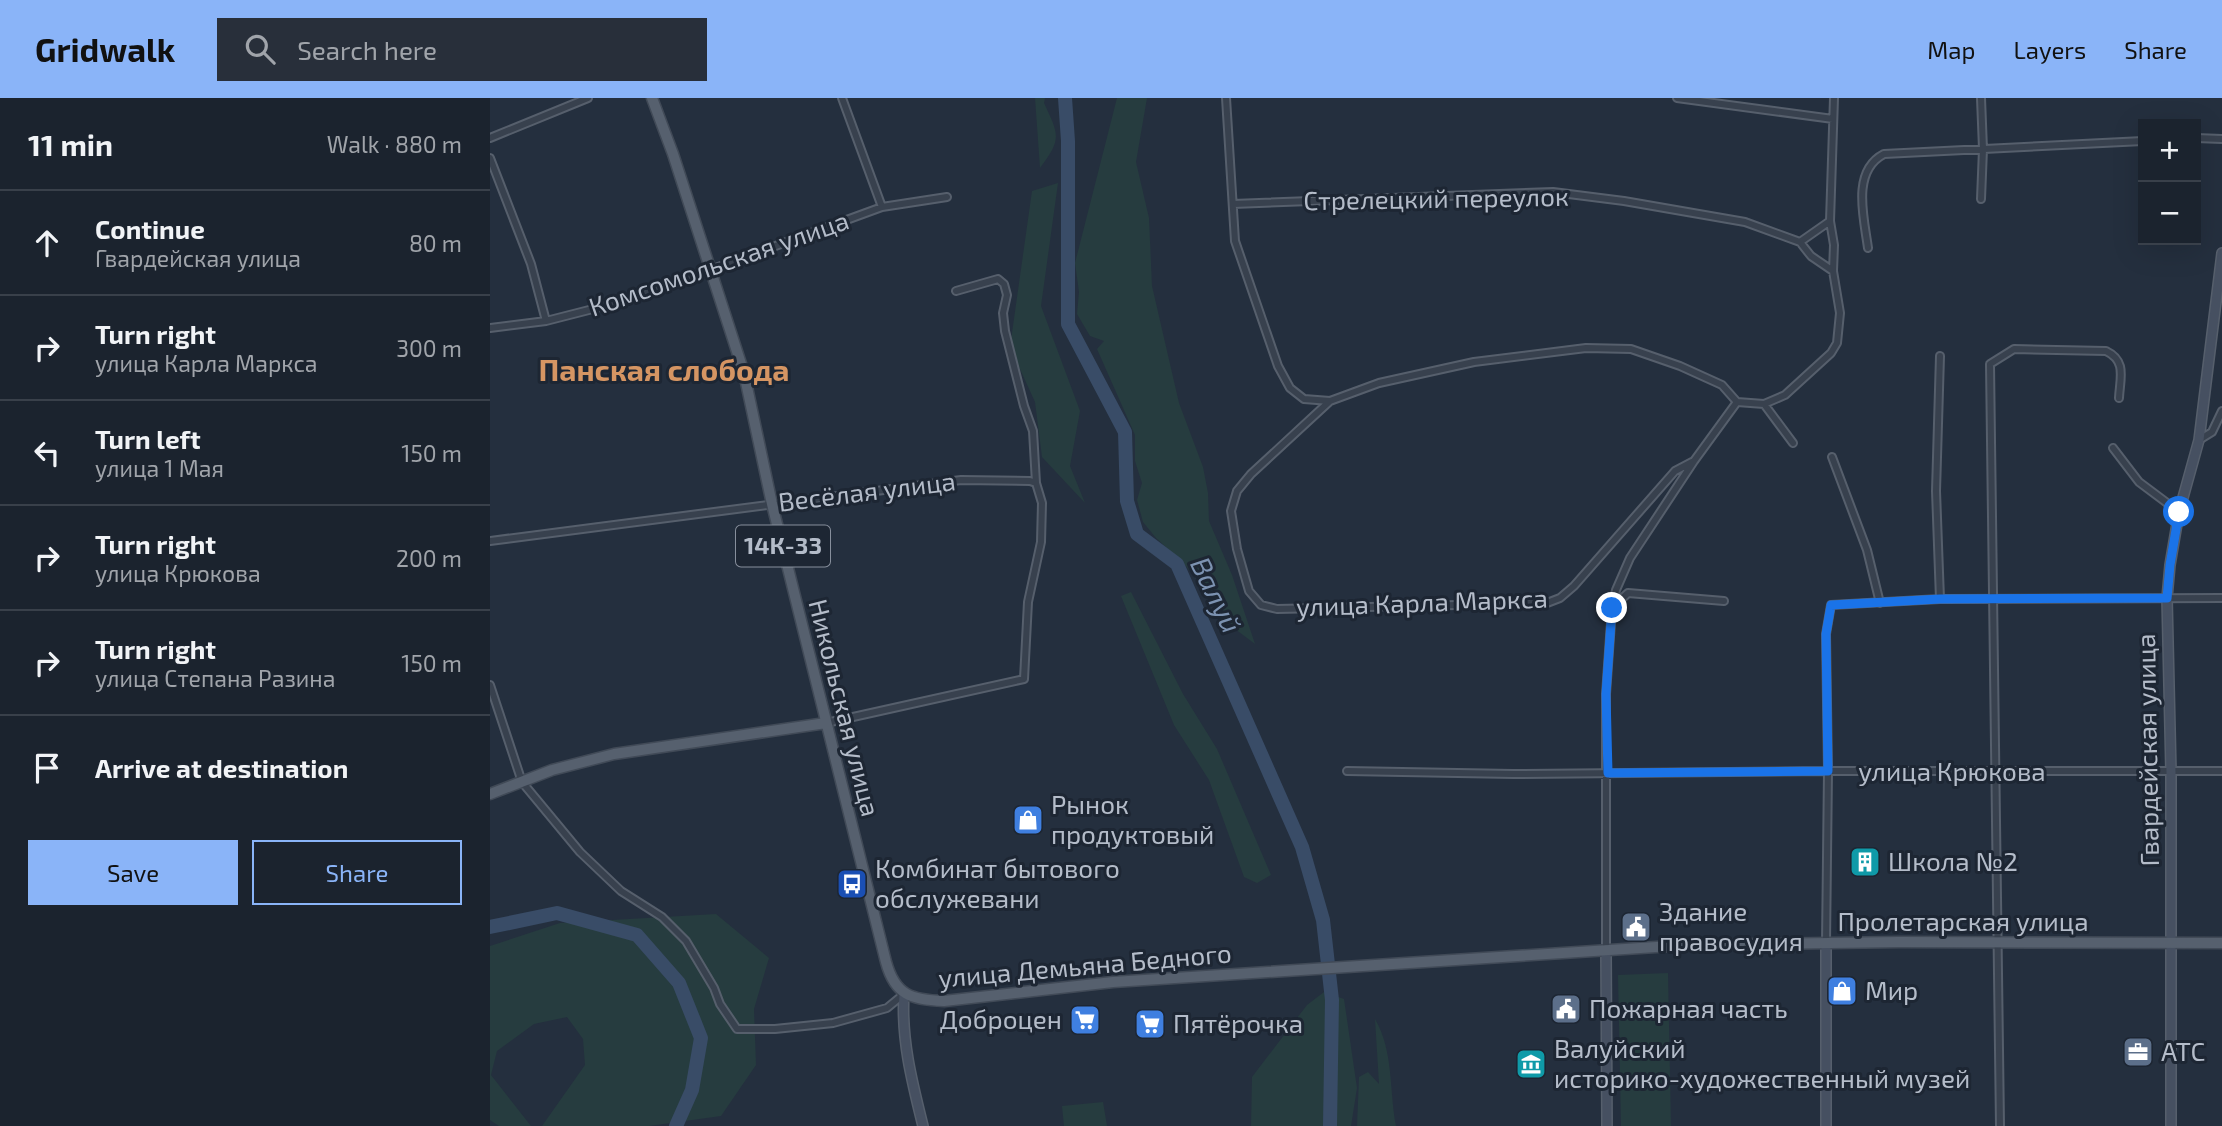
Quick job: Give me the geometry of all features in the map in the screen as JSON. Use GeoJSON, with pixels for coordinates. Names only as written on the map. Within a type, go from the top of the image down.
{"type":"FeatureCollection","features":[{"type":"Feature","properties":{"kind":"main road","name":"Никольская улица"},"geometry":{"type":"LineString","coordinates":[[652,98],[744,373],[772,504],[891,980],[904,994]]}},
{"type":"Feature","properties":{"kind":"main road"},"geometry":{"type":"LineString","coordinates":[[490,794],[552,770],[614,754],[826,723]]}},
{"type":"Feature","properties":{"kind":"main road","name":"Пролетарская улица"},"geometry":{"type":"LineString","coordinates":[[1370,966],[1687,945],[2222,943]]}},
{"type":"Feature","properties":{"kind":"main road","name":"улица Демьяна Бедного"},"geometry":{"type":"LineString","coordinates":[[904,994],[929,1001],[944,1001],[1113,982],[1370,966]]}},
{"type":"Feature","properties":{"kind":"street"},"geometry":{"type":"LineString","coordinates":[[490,138],[588,98]]}},
{"type":"Feature","properties":{"kind":"street"},"geometry":{"type":"LineString","coordinates":[[842,98],[882,207]]}},
{"type":"Feature","properties":{"kind":"street"},"geometry":{"type":"LineString","coordinates":[[1226,98],[1235,241],[1278,366],[1290,388],[1304,399],[1330,401],[1379,383],[1474,362],[1586,348],[1631,349],[1680,366],[1722,385],[1737,402],[1764,404],[1786,395],[1831,353],[1837,342],[1840,313],[1832,271],[1834,245],[1830,221],[1834,98]]}},
{"type":"Feature","properties":{"kind":"street"},"geometry":{"type":"LineString","coordinates":[[1676,98],[1833,119]]}},
{"type":"Feature","properties":{"kind":"street"},"geometry":{"type":"LineString","coordinates":[[1981,98],[1981,199]]}},
{"type":"Feature","properties":{"kind":"street"},"geometry":{"type":"LineString","coordinates":[[2201,138],[2222,139]]}},
{"type":"Feature","properties":{"kind":"street"},"geometry":{"type":"LineString","coordinates":[[1868,248],[1862,207],[1865,173],[1876,158],[1884,155],[2138,141]]}},
{"type":"Feature","properties":{"kind":"street"},"geometry":{"type":"LineString","coordinates":[[490,158],[531,264],[546,321]]}},
{"type":"Feature","properties":{"kind":"street","name":"Стрелецкий переулок"},"geometry":{"type":"LineString","coordinates":[[1233,204],[1553,192],[1625,201],[1745,222],[1800,242],[1811,256],[1832,271]]}},
{"type":"Feature","properties":{"kind":"street","name":"Комсомольская улица"},"geometry":{"type":"LineString","coordinates":[[490,328],[546,321],[628,300],[882,207],[947,197]]}},
{"type":"Feature","properties":{"kind":"street"},"geometry":{"type":"LineString","coordinates":[[1800,242],[1830,221]]}},
{"type":"Feature","properties":{"kind":"street","name":"Гвардейская улица"},"geometry":{"type":"LineString","coordinates":[[2171,1126],[2171,772],[2167,598],[2179,512],[2199,440],[2222,253]]}},
{"type":"Feature","properties":{"kind":"street"},"geometry":{"type":"LineString","coordinates":[[826,723],[1024,679],[1028,601],[1041,542],[1042,503],[1036,483],[1033,430],[1024,406],[1005,331],[1003,313],[1007,295],[1004,284],[998,279],[956,291]]}},
{"type":"Feature","properties":{"kind":"street"},"geometry":{"type":"LineString","coordinates":[[2000,1126],[2000,943],[1990,365],[2014,349],[2106,351],[2116,356],[2120,363],[2119,398]]}},
{"type":"Feature","properties":{"kind":"street"},"geometry":{"type":"LineString","coordinates":[[1940,356],[1936,491],[1940,599]]}},
{"type":"Feature","properties":{"kind":"street","name":"улица Карла Маркса"},"geometry":{"type":"LineString","coordinates":[[1330,401],[1251,474],[1237,491],[1231,511],[1237,549],[1249,592],[1261,605],[1278,609],[1547,603],[1560,598],[1574,586],[1675,471],[1694,461]]}},
{"type":"Feature","properties":{"kind":"street"},"geometry":{"type":"LineString","coordinates":[[1607,1126],[1606,694],[1612,608],[1616,590],[1630,558],[1737,402]]}},
{"type":"Feature","properties":{"kind":"street"},"geometry":{"type":"LineString","coordinates":[[1764,404],[1793,443]]}},
{"type":"Feature","properties":{"kind":"street"},"geometry":{"type":"LineString","coordinates":[[2199,440],[2212,432],[2222,411]]}},
{"type":"Feature","properties":{"kind":"street"},"geometry":{"type":"LineString","coordinates":[[2113,448],[2139,482],[2179,512]]}},
{"type":"Feature","properties":{"kind":"street"},"geometry":{"type":"LineString","coordinates":[[1832,457],[1867,550],[1880,603]]}},
{"type":"Feature","properties":{"kind":"street","name":"Весёлая улица"},"geometry":{"type":"LineString","coordinates":[[490,541],[961,480],[1036,483]]}},
{"type":"Feature","properties":{"kind":"street"},"geometry":{"type":"LineString","coordinates":[[1612,608],[1628,593],[1724,601]]}},
{"type":"Feature","properties":{"kind":"street"},"geometry":{"type":"LineString","coordinates":[[1826,1126],[1826,634],[1831,605],[1940,599],[2222,598]]}},
{"type":"Feature","properties":{"kind":"street"},"geometry":{"type":"LineString","coordinates":[[490,685],[522,782]]}},
{"type":"Feature","properties":{"kind":"street","name":"улица Крюкова"},"geometry":{"type":"LineString","coordinates":[[1347,771],[1513,774],[2222,771]]}},
{"type":"Feature","properties":{"kind":"street","name":"улица Демьяна Бедного"},"geometry":{"type":"LineString","coordinates":[[522,782],[580,852],[621,891],[662,917],[690,946],[720,1004],[737,1029],[775,1029],[833,1023],[887,1008],[904,994]]}},
{"type":"Feature","properties":{"kind":"street"},"geometry":{"type":"LineString","coordinates":[[904,994],[902,1023],[923,1126]]}},
{"type":"Feature","properties":{"kind":"green space"},"geometry":{"type":"Polygon","coordinates":[[[1035,98],[1045,98],[1044,103],[1056,137],[1052,150],[1040,168],[1035,98]]]}},
{"type":"Feature","properties":{"kind":"green space"},"geometry":{"type":"Polygon","coordinates":[[[1117,98],[1147,98],[1136,162],[1149,218],[1152,286],[1179,403],[1203,467],[1209,521],[1232,575],[1255,644],[1235,629],[1186,566],[1143,522],[1137,500],[1142,483],[1135,461],[1135,435],[1097,349],[1104,341],[1090,336],[1077,314],[1079,292],[1075,263],[1117,98]]]}},
{"type":"Feature","properties":{"kind":"green space"},"geometry":{"type":"Polygon","coordinates":[[[1058,183],[1041,306],[1080,411],[1070,466],[1085,503],[1042,457],[1035,402],[1010,347],[1032,191],[1058,183]]]}},
{"type":"Feature","properties":{"kind":"green space"},"geometry":{"type":"Polygon","coordinates":[[[1131,592],[1183,694],[1217,749],[1271,875],[1257,883],[1244,877],[1209,780],[1174,725],[1121,596],[1131,592]]]}},
{"type":"Feature","properties":{"kind":"green space"},"geometry":{"type":"Polygon","coordinates":[[[716,914],[769,958],[754,1009],[756,1065],[721,1116],[649,1126],[542,1126],[585,1065],[583,1039],[567,1017],[534,1024],[497,1051],[491,1075],[531,1126],[499,1126],[490,1120],[490,946],[560,923],[716,914]]]}},
{"type":"Feature","properties":{"kind":"green space"},"geometry":{"type":"Polygon","coordinates":[[[1668,973],[1671,1126],[1621,1126],[1618,975],[1668,973]]]}},
{"type":"Feature","properties":{"kind":"green space"},"geometry":{"type":"Polygon","coordinates":[[[1324,992],[1344,999],[1357,1088],[1351,1126],[1251,1126],[1252,1077],[1307,1005],[1324,992]]]}},
{"type":"Feature","properties":{"kind":"green space"},"geometry":{"type":"Polygon","coordinates":[[[1375,1019],[1388,1058],[1396,1126],[1357,1126],[1359,1077],[1368,1072],[1379,1084],[1375,1019]]]}},
{"type":"Feature","properties":{"kind":"green space"},"geometry":{"type":"Polygon","coordinates":[[[1103,1102],[1107,1126],[1064,1126],[1062,1106],[1103,1102]]]}},
{"type":"Feature","properties":{"kind":"waterway","name":"Валуй"},"geometry":{"type":"LineString","coordinates":[[1065,98],[1068,141],[1068,324],[1125,432],[1127,501],[1137,534],[1177,564],[1302,847],[1323,920],[1332,1000],[1330,1126]]}},
{"type":"Feature","properties":{"kind":"waterway","name":"Валуй"},"geometry":{"type":"LineString","coordinates":[[490,927],[557,913],[637,935],[679,983],[701,1038],[692,1090],[676,1126]]}},
{"type":"Feature","properties":{"kind":"place","name":"Рынок продуктовый"},"geometry":{"type":"Point","coordinates":[1028,820]}},
{"type":"Feature","properties":{"kind":"place","name":"Школа №2"},"geometry":{"type":"Point","coordinates":[1865,862]}},
{"type":"Feature","properties":{"kind":"place","name":"Комбинат бытового обслужевани"},"geometry":{"type":"Point","coordinates":[852,884]}},
{"type":"Feature","properties":{"kind":"place","name":"Здание правосудия"},"geometry":{"type":"Point","coordinates":[1636,927]}},
{"type":"Feature","properties":{"kind":"place","name":"Мир"},"geometry":{"type":"Point","coordinates":[1842,991]}},
{"type":"Feature","properties":{"kind":"place","name":"Пожарная часть"},"geometry":{"type":"Point","coordinates":[1566,1009]}},
{"type":"Feature","properties":{"kind":"place","name":"Доброцен"},"geometry":{"type":"Point","coordinates":[1085,1020]}},
{"type":"Feature","properties":{"kind":"place","name":"Пятёрочка"},"geometry":{"type":"Point","coordinates":[1150,1024]}},
{"type":"Feature","properties":{"kind":"place","name":"АТС"},"geometry":{"type":"Point","coordinates":[2138,1052]}},
{"type":"Feature","properties":{"kind":"place","name":"Валуйский историко-художественный музей"},"geometry":{"type":"Point","coordinates":[1531,1064]}},
{"type":"Feature","properties":{"kind":"district","name":"Панская слобода"},"geometry":{"type":"Point","coordinates":[664,371]}},
{"type":"Feature","properties":{"kind":"route"},"geometry":{"type":"LineString","coordinates":[[1612,608],[1606,694],[1608,773],[1828,771],[1826,634],[1831,605],[1940,599],[2167,598],[2179,512]]}}]}
